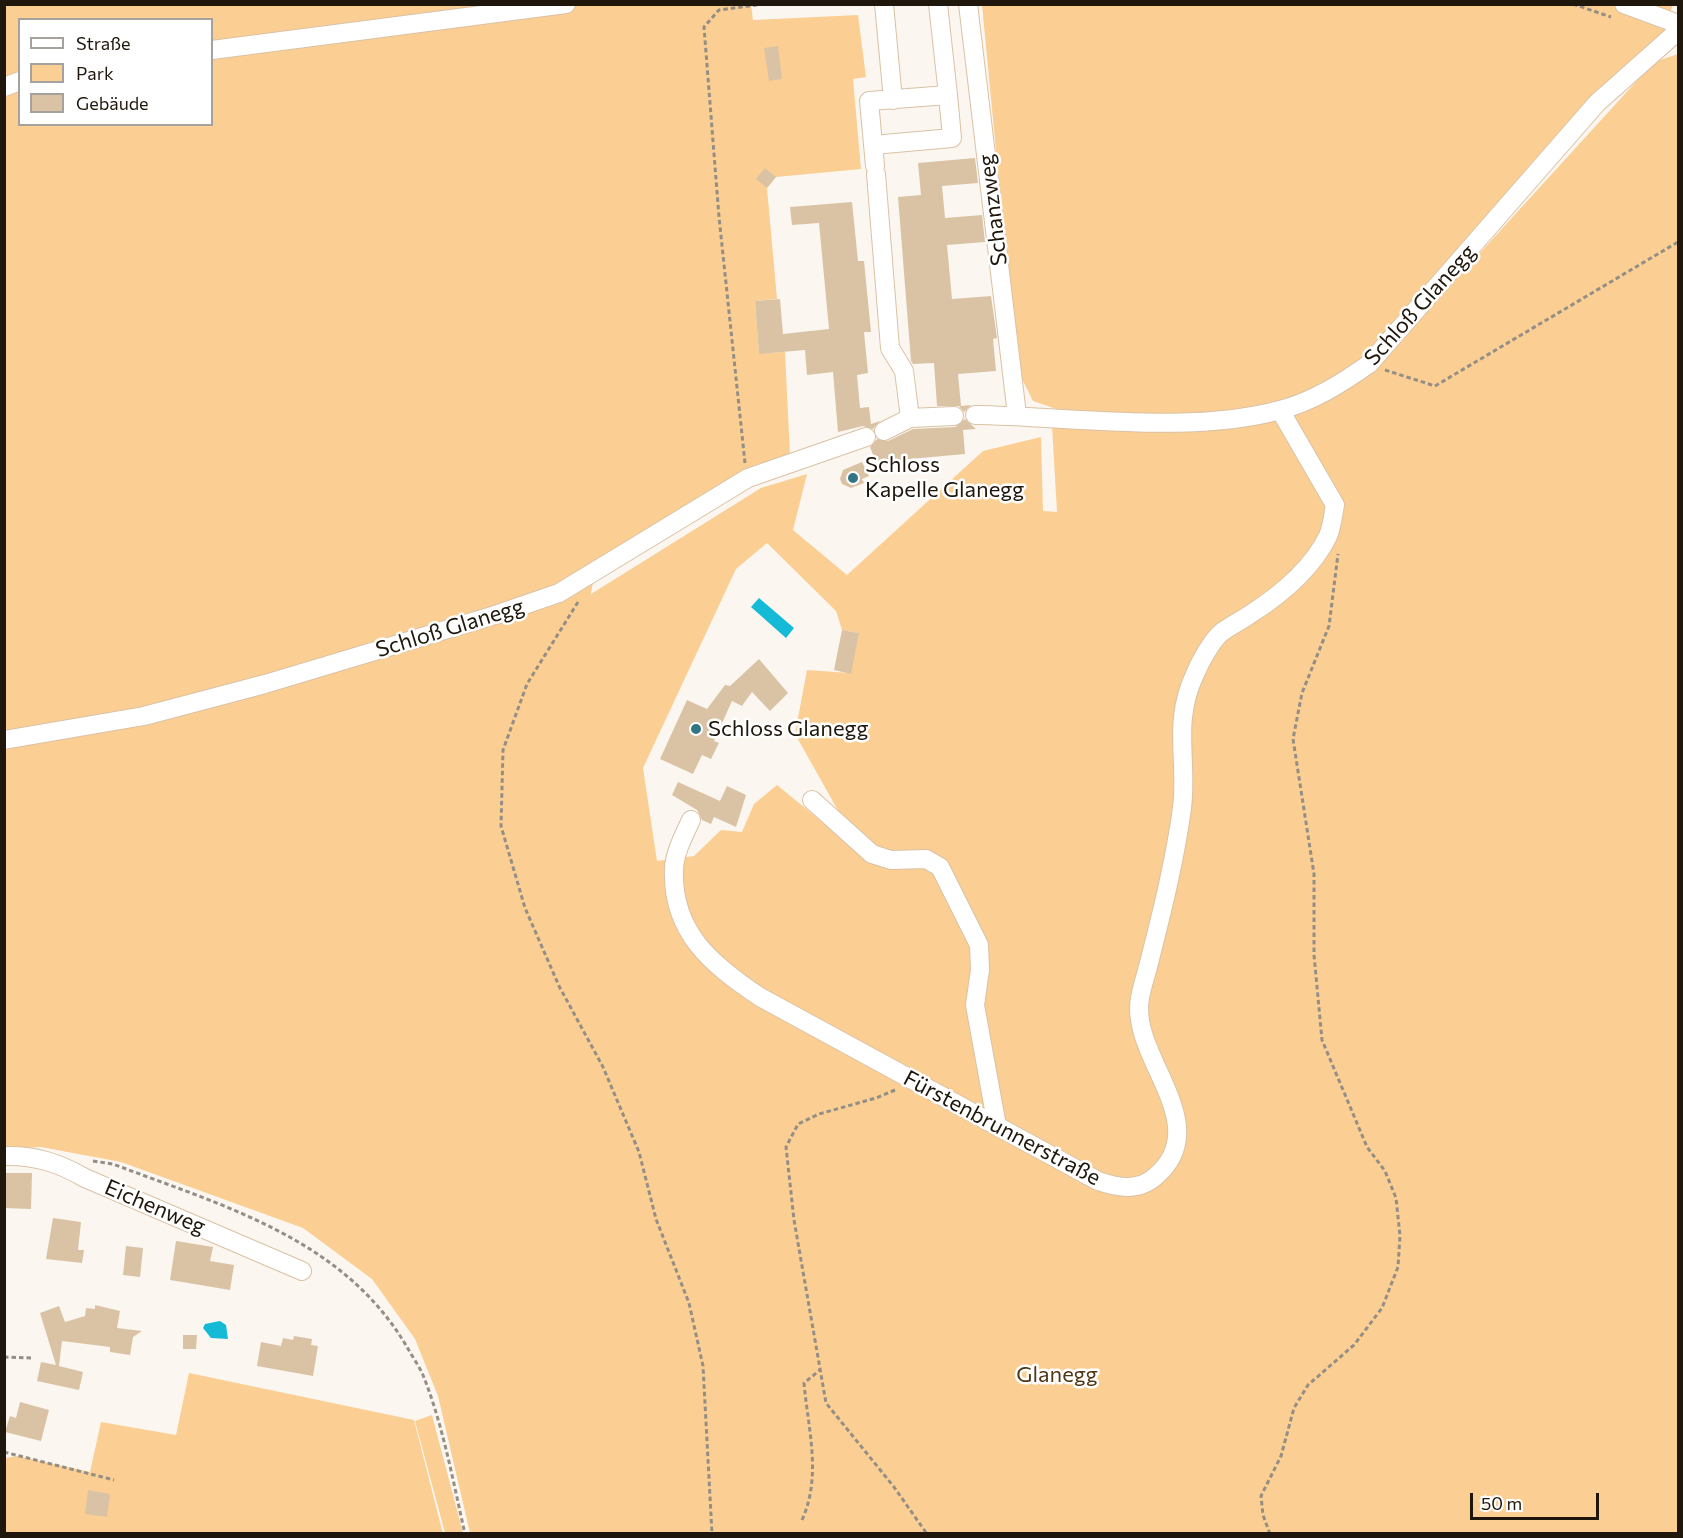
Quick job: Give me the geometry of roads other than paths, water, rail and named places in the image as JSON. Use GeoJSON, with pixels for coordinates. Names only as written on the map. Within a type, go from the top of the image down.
{"type":"FeatureCollection","features":[{"type":"Feature","properties":{"kind":"street"},"geometry":{"type":"LineString","coordinates":[[213,50],[566,4]]}},
{"type":"Feature","properties":{"kind":"street"},"geometry":{"type":"LineString","coordinates":[[884,4],[893,100]]}},
{"type":"Feature","properties":{"kind":"street"},"geometry":{"type":"LineString","coordinates":[[873,145],[952,138],[938,4]]}},
{"type":"Feature","properties":{"kind":"street","name":"Schanzweg"},"geometry":{"type":"LineString","coordinates":[[968,4],[1017,416]]}},
{"type":"Feature","properties":{"kind":"street"},"geometry":{"type":"LineString","coordinates":[[1624,4],[1678,24]]}},
{"type":"Feature","properties":{"kind":"street","name":"Schloß Glanegg"},"geometry":{"type":"LineString","coordinates":[[975,415],[1146,422],[1221,419],[1280,410],[1342,383],[1369,364],[1597,103],[1678,31]]}},
{"type":"Feature","properties":{"kind":"street"},"geometry":{"type":"LineString","coordinates":[[910,418],[904,371],[890,348],[869,102],[948,101],[972,107]]}},
{"type":"Feature","properties":{"kind":"street","name":"Fürstenbrunnerstraße"},"geometry":{"type":"LineString","coordinates":[[691,820],[674,868],[678,907],[694,941],[722,971],[760,997],[1098,1181],[1114,1187],[1131,1188],[1144,1184],[1156,1176],[1169,1162],[1175,1144],[1176,1124],[1163,1076],[1144,1042],[1139,1000],[1174,856],[1182,804],[1180,742],[1184,706],[1195,673],[1220,633],[1285,589],[1312,559],[1329,535],[1335,505],[1280,410]]}},
{"type":"Feature","properties":{"kind":"street"},"geometry":{"type":"LineString","coordinates":[[884,430],[910,418],[954,416]]}},
{"type":"Feature","properties":{"kind":"street","name":"Schloß Glanegg"},"geometry":{"type":"LineString","coordinates":[[4,740],[144,716],[243,690],[495,615],[559,593],[748,478],[866,437]]}},
{"type":"Feature","properties":{"kind":"street"},"geometry":{"type":"LineString","coordinates":[[812,800],[872,854],[891,860],[926,859],[940,867],[979,945],[981,970],[975,1005],[997,1126]]}},
{"type":"Feature","properties":{"kind":"street","name":"Eichenweg"},"geometry":{"type":"LineString","coordinates":[[4,1156],[35,1158],[59,1164],[85,1178],[302,1271]]}},
{"type":"Feature","properties":{"kind":"water"},"geometry":{"type":"Polygon","coordinates":[[[759,598],[794,628],[786,638],[751,607],[759,598]]]}},
{"type":"Feature","properties":{"kind":"water"},"geometry":{"type":"Polygon","coordinates":[[[220,1321],[226,1325],[228,1339],[211,1338],[203,1328],[205,1324],[220,1321]]]}},
{"type":"Feature","properties":{"kind":"place","name":"Schloss Kapelle Glanegg"},"geometry":{"type":"Point","coordinates":[853,478]}},
{"type":"Feature","properties":{"kind":"place","name":"Schloss Glanegg"},"geometry":{"type":"Point","coordinates":[696,729]}},
{"type":"Feature","properties":{"kind":"park label","name":"Glanegg"},"geometry":{"type":"Point","coordinates":[1057,1375]}}]}
